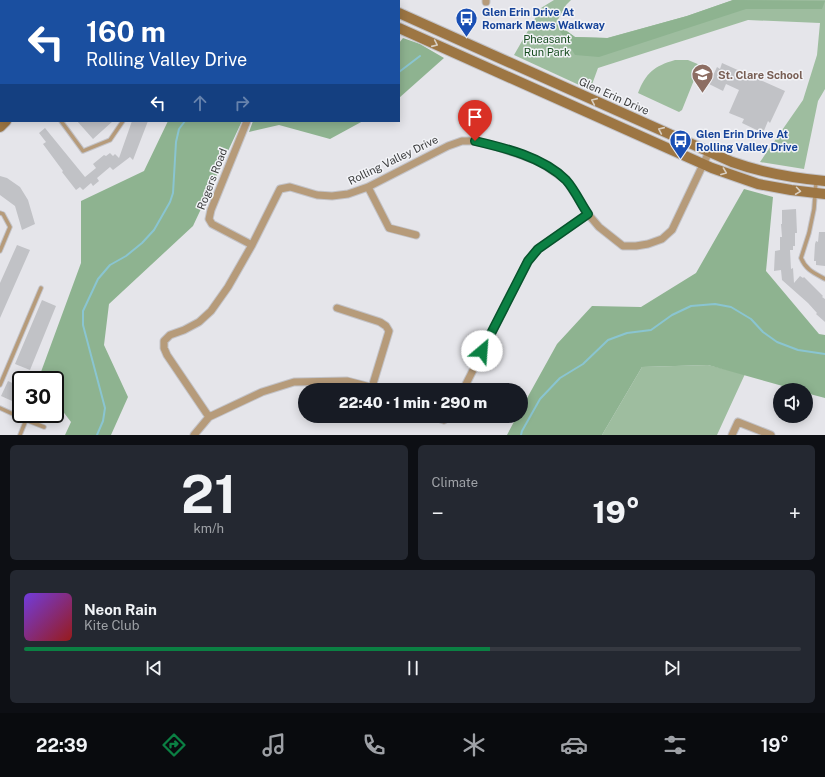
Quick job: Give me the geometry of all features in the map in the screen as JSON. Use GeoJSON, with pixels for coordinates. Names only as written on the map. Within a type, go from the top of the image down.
{"type":"FeatureCollection","features":[{"type":"Feature","properties":{"kind":"street","name":"Glen Erin Drive"},"geometry":{"type":"LineString","coordinates":[[400,13],[747,168],[783,176],[821,181]]}},
{"type":"Feature","properties":{"kind":"street"},"geometry":{"type":"LineString","coordinates":[[400,28],[703,164],[745,180],[770,187],[820,194]]}},
{"type":"Feature","properties":{"kind":"street","name":"Rogers Road"},"geometry":{"type":"LineString","coordinates":[[247,122],[211,210],[209,219],[212,224],[252,245]]}},
{"type":"Feature","properties":{"kind":"street","name":"Rolling Valley Drive"},"geometry":{"type":"LineString","coordinates":[[210,417],[167,355],[164,348],[164,341],[170,335],[199,322],[211,311],[228,287],[252,245],[280,189],[290,187],[317,195],[332,196],[348,194],[368,187],[448,146],[462,141],[475,141],[492,145],[540,162],[566,180],[588,214],[611,238],[623,246],[636,246],[662,239],[672,230],[709,152]]}},
{"type":"Feature","properties":{"kind":"street"},"geometry":{"type":"LineString","coordinates":[[368,187],[389,228],[416,235]]}},
{"type":"Feature","properties":{"kind":"street"},"geometry":{"type":"LineString","coordinates":[[467,383],[528,261],[538,249],[588,214]]}},
{"type":"Feature","properties":{"kind":"street"},"geometry":{"type":"LineString","coordinates":[[337,308],[380,322],[386,326],[389,331],[373,383]]}},
{"type":"Feature","properties":{"kind":"street"},"geometry":{"type":"LineString","coordinates":[[194,435],[210,417],[262,392],[294,382],[347,381],[355,383]]}},
{"type":"Feature","properties":{"kind":"street"},"geometry":{"type":"LineString","coordinates":[[732,435],[738,422],[771,435]]}},
{"type":"Feature","properties":{"kind":"lane"},"geometry":{"type":"LineString","coordinates":[[62,122],[83,151],[110,140],[122,122]]}},
{"type":"Feature","properties":{"kind":"lane"},"geometry":{"type":"LineString","coordinates":[[821,181],[820,194],[814,209],[809,233],[801,258],[804,265],[811,272],[825,278]]}},
{"type":"Feature","properties":{"kind":"lane"},"geometry":{"type":"LineString","coordinates":[[0,213],[3,214],[10,227],[0,251]]}},
{"type":"Feature","properties":{"kind":"lane"},"geometry":{"type":"LineString","coordinates":[[0,385],[41,288]]}},
{"type":"Feature","properties":{"kind":"lane"},"geometry":{"type":"LineString","coordinates":[[0,408],[12,414]]}},
{"type":"Feature","properties":{"kind":"lane"},"geometry":{"type":"LineString","coordinates":[[20,435],[25,423]]}},
{"type":"Feature","properties":{"kind":"lane"},"geometry":{"type":"LineString","coordinates":[[34,423],[44,427]]}},
{"type":"Feature","properties":{"kind":"green space","name":"Pheasant Run Park"},"geometry":{"type":"Polygon","coordinates":[[[554,0],[571,0],[566,5],[556,23],[575,37],[607,38],[687,16],[733,0],[825,0],[825,89],[818,101],[804,169],[760,162],[803,100],[817,55],[820,23],[748,20],[598,68],[590,90],[514,55],[541,8],[554,0]]]}},
{"type":"Feature","properties":{"kind":"green space"},"geometry":{"type":"Polygon","coordinates":[[[733,0],[825,1],[822,9],[746,9],[599,57],[575,55],[555,23],[575,37],[608,38],[687,16],[733,0]]]}},
{"type":"Feature","properties":{"kind":"green space"},"geometry":{"type":"Polygon","coordinates":[[[403,38],[420,44],[444,58],[400,97],[400,42],[403,38]]]}},
{"type":"Feature","properties":{"kind":"green space"},"geometry":{"type":"Polygon","coordinates":[[[675,60],[688,60],[700,65],[682,110],[679,112],[638,93],[644,80],[652,71],[661,65],[675,60]]]}},
{"type":"Feature","properties":{"kind":"green space"},"geometry":{"type":"Polygon","coordinates":[[[168,122],[242,122],[193,226],[109,304],[104,345],[128,397],[111,435],[65,435],[71,422],[64,413],[64,371],[41,371],[81,263],[81,201],[144,171],[168,122]]]}},
{"type":"Feature","properties":{"kind":"green space"},"geometry":{"type":"Polygon","coordinates":[[[253,122],[361,122],[330,139],[279,125],[249,132],[253,122]]]}},
{"type":"Feature","properties":{"kind":"green space"},"geometry":{"type":"Polygon","coordinates":[[[744,189],[773,197],[766,271],[819,334],[825,335],[825,398],[813,395],[813,383],[773,383],[708,365],[642,367],[602,435],[507,435],[513,423],[528,423],[528,396],[557,344],[592,306],[641,307],[696,273],[744,189]]]}},
{"type":"Feature","properties":{"kind":"green space"},"geometry":{"type":"Polygon","coordinates":[[[708,365],[745,374],[717,435],[602,435],[642,367],[708,365]]]}},
{"type":"Feature","properties":{"kind":"building"},"geometry":{"type":"Polygon","coordinates":[[[722,63],[785,91],[770,123],[768,121],[763,133],[742,123],[744,119],[729,113],[739,90],[726,84],[723,91],[709,84],[717,67],[720,69],[722,63]]]}},
{"type":"Feature","properties":{"kind":"building"},"geometry":{"type":"Polygon","coordinates":[[[78,122],[112,122],[93,139],[78,122]]]}},
{"type":"Feature","properties":{"kind":"building"},"geometry":{"type":"Polygon","coordinates":[[[132,122],[148,122],[133,160],[130,157],[113,170],[110,167],[97,178],[99,181],[93,186],[91,183],[83,190],[80,187],[76,190],[62,172],[63,171],[43,144],[46,142],[39,133],[45,128],[85,177],[96,168],[93,164],[104,155],[106,156],[110,153],[113,156],[115,154],[119,158],[132,122]]]}},
{"type":"Feature","properties":{"kind":"building"},"geometry":{"type":"Polygon","coordinates":[[[0,176],[7,178],[20,187],[28,200],[35,224],[22,230],[15,206],[0,195],[0,176]]]}},
{"type":"Feature","properties":{"kind":"building"},"geometry":{"type":"Polygon","coordinates":[[[796,209],[797,233],[795,233],[795,246],[793,246],[793,250],[790,250],[791,269],[793,268],[794,283],[800,276],[803,278],[804,277],[823,296],[822,297],[825,299],[825,322],[816,314],[817,313],[808,303],[782,280],[781,270],[774,271],[775,251],[780,250],[780,237],[782,237],[782,210],[796,209]]]}},
{"type":"Feature","properties":{"kind":"building"},"geometry":{"type":"Polygon","coordinates":[[[819,232],[825,232],[825,266],[816,265],[816,261],[814,261],[815,244],[816,241],[818,242],[819,232]]]}},
{"type":"Feature","properties":{"kind":"building"},"geometry":{"type":"Polygon","coordinates":[[[17,245],[30,250],[0,318],[0,283],[17,245]]]}},
{"type":"Feature","properties":{"kind":"building"},"geometry":{"type":"Polygon","coordinates":[[[42,300],[56,306],[30,370],[15,364],[42,300]]]}},
{"type":"Feature","properties":{"kind":"building"},"geometry":{"type":"Polygon","coordinates":[[[8,381],[12,383],[12,401],[1,396],[8,381]]]}},
{"type":"Feature","properties":{"kind":"waterway"},"geometry":{"type":"LineString","coordinates":[[400,71],[420,56]]}},
{"type":"Feature","properties":{"kind":"waterway"},"geometry":{"type":"LineString","coordinates":[[97,435],[103,421],[105,408],[83,325],[83,311],[98,279],[110,265],[126,256],[142,243],[154,230],[170,202],[173,193],[176,142],[179,129],[184,122]]}},
{"type":"Feature","properties":{"kind":"waterway"},"geometry":{"type":"LineString","coordinates":[[521,435],[540,399],[560,378],[583,364],[608,340],[627,333],[651,330],[672,315],[691,306],[715,304],[731,307],[751,319],[763,332],[777,342],[798,350],[825,354]]}},
{"type":"Feature","properties":{"kind":"place","name":"Glen Erin Drive At Romark Mews Walkway"},"geometry":{"type":"Point","coordinates":[467,38]}},
{"type":"Feature","properties":{"kind":"place","name":"St. Clare School"},"geometry":{"type":"Point","coordinates":[703,94]}},
{"type":"Feature","properties":{"kind":"place","name":"Glen Erin Drive At Rolling Valley Drive"},"geometry":{"type":"Point","coordinates":[680,160]}},
{"type":"Feature","properties":{"kind":"route"},"geometry":{"type":"LineString","coordinates":[[475,141],[492,145],[540,162],[566,180],[588,214],[538,249],[528,261],[482,351]]}}]}
